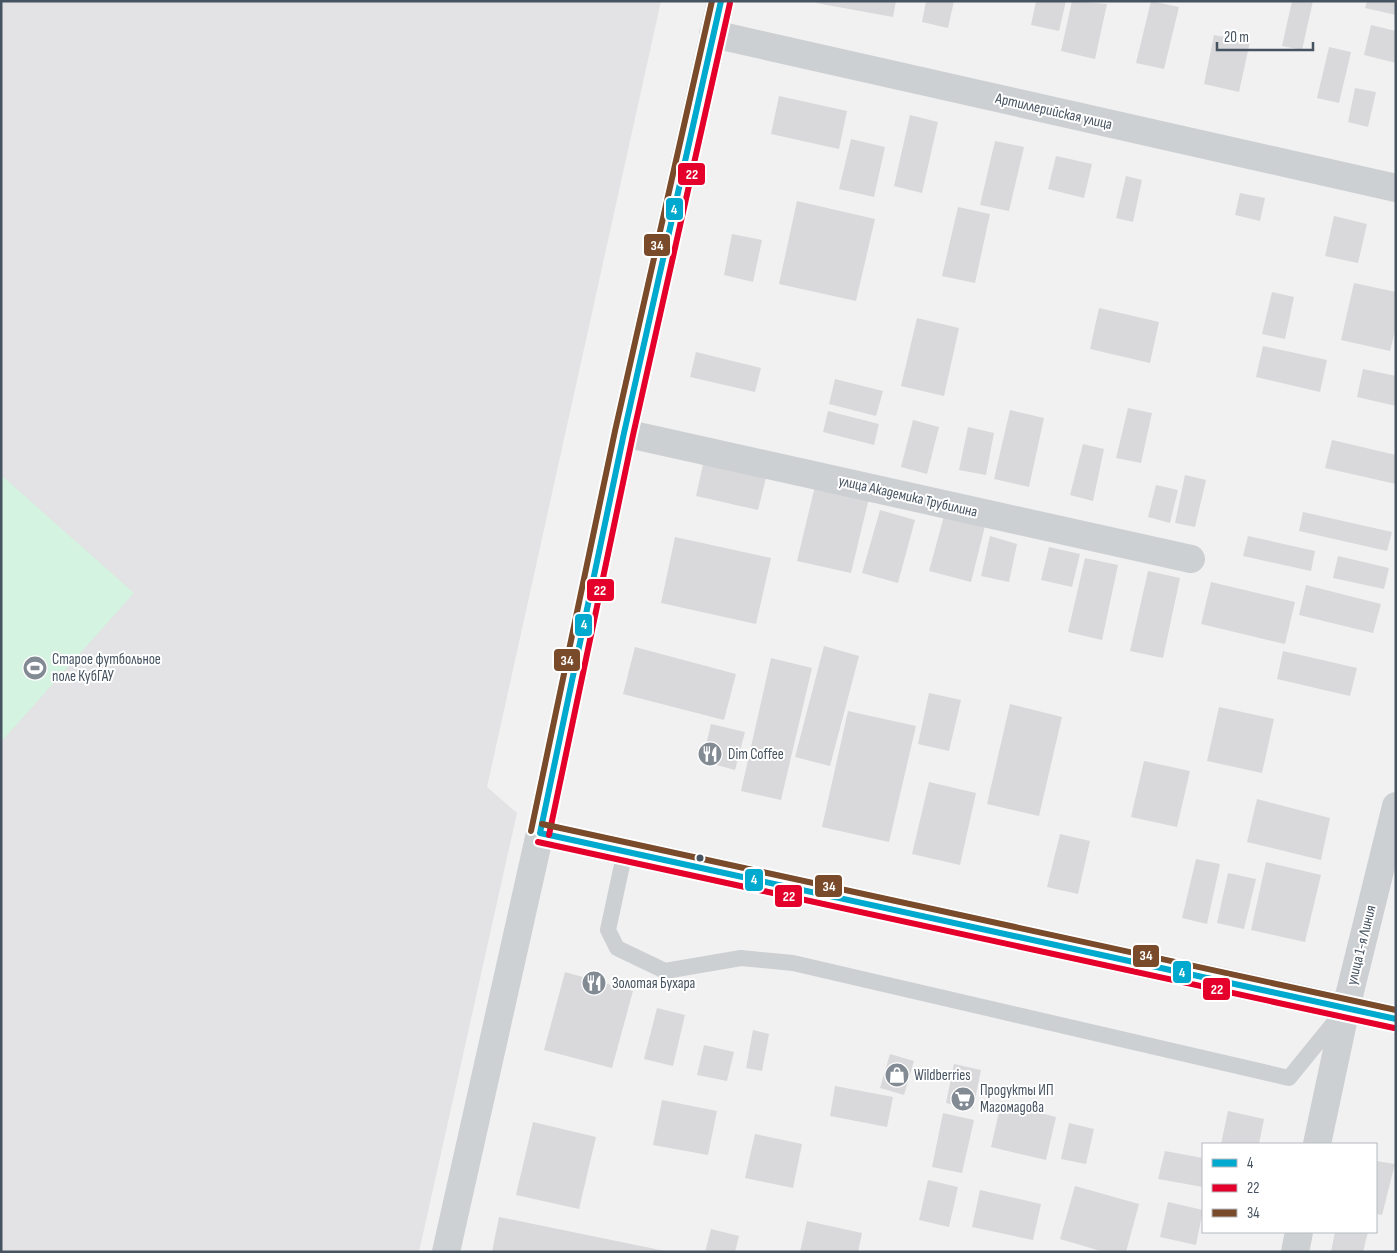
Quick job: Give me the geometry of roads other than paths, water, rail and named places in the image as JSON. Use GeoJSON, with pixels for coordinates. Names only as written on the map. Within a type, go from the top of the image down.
{"type":"FeatureCollection","features":[{"type":"Feature","properties":{"kind":"main road"},"geometry":{"type":"LineString","coordinates":[[446,1252],[540,833],[624,433],[721,1]]}},
{"type":"Feature","properties":{"kind":"main road"},"geometry":{"type":"LineString","coordinates":[[540,833],[1396,1019]]}},
{"type":"Feature","properties":{"kind":"street","name":"Артиллерийская улица"},"geometry":{"type":"LineString","coordinates":[[713,34],[1396,188]]}},
{"type":"Feature","properties":{"kind":"street","name":"улица Академика Трубилина"},"geometry":{"type":"LineString","coordinates":[[624,433],[1191,559]]}},
{"type":"Feature","properties":{"kind":"street","name":"улица 1-я Линия"},"geometry":{"type":"LineString","coordinates":[[1317,1143],[1346,1008],[1396,806]]}},
{"type":"Feature","properties":{"kind":"street"},"geometry":{"type":"LineString","coordinates":[[1295,1252],[1299,1233]]}},
{"type":"Feature","properties":{"kind":"lane"},"geometry":{"type":"LineString","coordinates":[[625,851],[608,930],[617,948],[665,971],[741,958],[793,963],[1290,1078],[1346,1008]]}},
{"type":"Feature","properties":{"kind":"place","name":"Старое футбольное поле КубГАУ"},"geometry":{"type":"Point","coordinates":[35,668]}},
{"type":"Feature","properties":{"kind":"place","name":"Dim Coffee"},"geometry":{"type":"Point","coordinates":[710,754]}},
{"type":"Feature","properties":{"kind":"place","name":"Золотая Бухара"},"geometry":{"type":"Point","coordinates":[594,983]}},
{"type":"Feature","properties":{"kind":"place","name":"Wildberries"},"geometry":{"type":"Point","coordinates":[897,1075]}},
{"type":"Feature","properties":{"kind":"place","name":"Продукты ИП Магомадова"},"geometry":{"type":"Point","coordinates":[963,1099]}}]}
